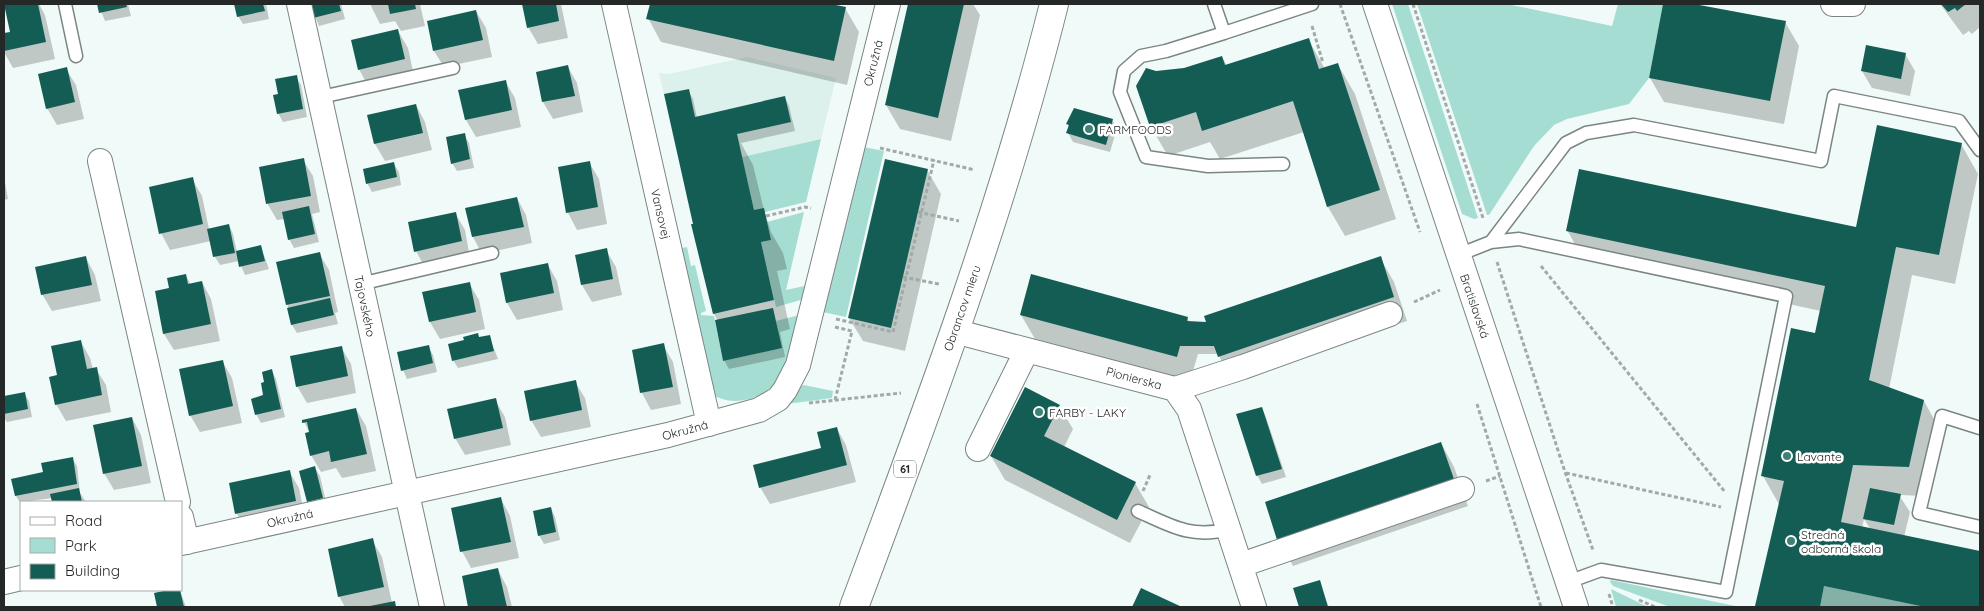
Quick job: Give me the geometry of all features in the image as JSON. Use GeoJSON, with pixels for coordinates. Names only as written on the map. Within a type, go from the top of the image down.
{"type":"FeatureCollection","features":[{"type":"Feature","properties":{"kind":"main road","name":"Obrancov mieru"},"geometry":{"type":"LineString","coordinates":[[854,607],[932,399],[1003,187],[1054,4]]}},
{"type":"Feature","properties":{"kind":"street","name":"Tajovského"},"geometry":{"type":"LineString","coordinates":[[299,4],[432,607]]}},
{"type":"Feature","properties":{"kind":"street","name":"Vansovej"},"geometry":{"type":"LineString","coordinates":[[614,4],[709,424]]}},
{"type":"Feature","properties":{"kind":"street","name":"Okružná"},"geometry":{"type":"LineString","coordinates":[[182,525],[184,542],[668,435],[768,406],[785,390],[795,374],[888,4]]}},
{"type":"Feature","properties":{"kind":"street","name":"Bratislavská"},"geometry":{"type":"LineString","coordinates":[[1375,4],[1576,607]]}},
{"type":"Feature","properties":{"kind":"street"},"geometry":{"type":"LineString","coordinates":[[1833,4],[1853,4]]}},
{"type":"Feature","properties":{"kind":"street"},"geometry":{"type":"LineString","coordinates":[[100,161],[178,501]]}},
{"type":"Feature","properties":{"kind":"street"},"geometry":{"type":"LineString","coordinates":[[1175,389],[1390,314]]}},
{"type":"Feature","properties":{"kind":"street","name":"Pionierska"},"geometry":{"type":"LineString","coordinates":[[954,331],[1175,389],[1189,409],[1254,607]]}},
{"type":"Feature","properties":{"kind":"street"},"geometry":{"type":"LineString","coordinates":[[978,449],[1026,350]]}},
{"type":"Feature","properties":{"kind":"street"},"geometry":{"type":"LineString","coordinates":[[1241,565],[1462,489]]}},
{"type":"Feature","properties":{"kind":"street"},"geometry":{"type":"LineString","coordinates":[[4,582],[20,578]]}},
{"type":"Feature","properties":{"kind":"lane"},"geometry":{"type":"LineString","coordinates":[[65,4],[76,56]]}},
{"type":"Feature","properties":{"kind":"lane"},"geometry":{"type":"LineString","coordinates":[[1214,4],[1224,33]]}},
{"type":"Feature","properties":{"kind":"lane"},"geometry":{"type":"LineString","coordinates":[[1283,164],[1208,166],[1146,157],[1120,92],[1124,71],[1141,56],[1166,51],[1224,33],[1288,8],[1309,5]]}},
{"type":"Feature","properties":{"kind":"lane"},"geometry":{"type":"LineString","coordinates":[[320,97],[453,68]]}},
{"type":"Feature","properties":{"kind":"lane"},"geometry":{"type":"LineString","coordinates":[[1490,242],[1566,143],[1586,133],[1634,125],[1821,161],[1834,96],[1959,121],[1980,150]]}},
{"type":"Feature","properties":{"kind":"lane"},"geometry":{"type":"LineString","coordinates":[[1458,255],[1490,242],[1518,239],[1786,296],[1726,592],[1601,570],[1568,582]]}},
{"type":"Feature","properties":{"kind":"lane"},"geometry":{"type":"LineString","coordinates":[[360,284],[492,253]]}},
{"type":"Feature","properties":{"kind":"lane"},"geometry":{"type":"LineString","coordinates":[[1980,428],[1942,416],[1918,513],[1980,527]]}},
{"type":"Feature","properties":{"kind":"lane"},"geometry":{"type":"LineString","coordinates":[[1139,504],[1177,528],[1194,533],[1210,534],[1229,529]]}},
{"type":"Feature","properties":{"kind":"path"},"geometry":{"type":"LineString","coordinates":[[1340,4],[1421,234]]}},
{"type":"Feature","properties":{"kind":"path"},"geometry":{"type":"LineString","coordinates":[[1413,4],[1566,472],[1613,607]]}},
{"type":"Feature","properties":{"kind":"path"},"geometry":{"type":"LineString","coordinates":[[1309,5],[1323,63]]}},
{"type":"Feature","properties":{"kind":"path"},"geometry":{"type":"LineString","coordinates":[[854,141],[975,170]]}},
{"type":"Feature","properties":{"kind":"path"},"geometry":{"type":"LineString","coordinates":[[847,322],[894,332],[920,212],[934,160]]}},
{"type":"Feature","properties":{"kind":"path"},"geometry":{"type":"LineString","coordinates":[[766,216],[805,206]]}},
{"type":"Feature","properties":{"kind":"path"},"geometry":{"type":"LineString","coordinates":[[920,212],[959,221]]}},
{"type":"Feature","properties":{"kind":"path"},"geometry":{"type":"LineString","coordinates":[[1518,239],[1741,512]]}},
{"type":"Feature","properties":{"kind":"path"},"geometry":{"type":"LineString","coordinates":[[905,278],[939,284]]}},
{"type":"Feature","properties":{"kind":"path"},"geometry":{"type":"LineString","coordinates":[[1437,280],[1443,298]]}},
{"type":"Feature","properties":{"kind":"path"},"geometry":{"type":"LineString","coordinates":[[835,400],[852,331]]}},
{"type":"Feature","properties":{"kind":"path"},"geometry":{"type":"LineString","coordinates":[[768,406],[901,393]]}},
{"type":"Feature","properties":{"kind":"path"},"geometry":{"type":"LineString","coordinates":[[1476,401],[1541,607]]}},
{"type":"Feature","properties":{"kind":"path"},"geometry":{"type":"LineString","coordinates":[[1566,472],[1741,512]]}},
{"type":"Feature","properties":{"kind":"path"},"geometry":{"type":"LineString","coordinates":[[1139,504],[1150,475]]}},
{"type":"Feature","properties":{"kind":"path"},"geometry":{"type":"LineString","coordinates":[[1493,478],[1500,476]]}},
{"type":"Feature","properties":{"kind":"shaded area"},"geometry":{"type":"Polygon","coordinates":[[[747,57],[836,78],[821,139],[742,157],[737,135],[676,149],[659,73],[669,74],[747,57]]]}},
{"type":"Feature","properties":{"kind":"green space"},"geometry":{"type":"Polygon","coordinates":[[[1392,4],[1408,4],[1478,218],[1474,219],[1462,214],[1392,4]]]}},
{"type":"Feature","properties":{"kind":"green space"},"geometry":{"type":"Polygon","coordinates":[[[1417,4],[1507,4],[1612,26],[1618,4],[1663,4],[1649,78],[1629,104],[1567,119],[1554,125],[1534,146],[1489,215],[1487,215],[1417,4]]]}},
{"type":"Feature","properties":{"kind":"green space"},"geometry":{"type":"Polygon","coordinates":[[[821,139],[806,202],[765,212],[754,210],[742,157],[821,139]]]}},
{"type":"Feature","properties":{"kind":"green space"},"geometry":{"type":"Polygon","coordinates":[[[858,146],[884,151],[846,317],[818,311],[858,146]]]}},
{"type":"Feature","properties":{"kind":"green space"},"geometry":{"type":"Polygon","coordinates":[[[804,212],[786,290],[809,285],[804,299],[776,307],[761,242],[771,240],[767,222],[804,212]]]}},
{"type":"Feature","properties":{"kind":"green space"},"geometry":{"type":"Polygon","coordinates":[[[687,247],[691,266],[695,265],[706,311],[701,313],[701,315],[714,316],[723,361],[781,348],[776,321],[803,314],[786,368],[770,389],[758,396],[732,401],[724,400],[712,394],[677,249],[687,247]]]}},
{"type":"Feature","properties":{"kind":"green space"},"geometry":{"type":"Polygon","coordinates":[[[804,385],[833,391],[832,398],[779,405],[793,390],[804,385]]]}},
{"type":"Feature","properties":{"kind":"green space"},"geometry":{"type":"Polygon","coordinates":[[[1611,580],[1740,607],[1670,607],[1613,586],[1610,582],[1611,580]]]}},
{"type":"Feature","properties":{"kind":"green space"},"geometry":{"type":"Polygon","coordinates":[[[1824,586],[1925,607],[1820,607],[1824,586]]]}},
{"type":"Feature","properties":{"kind":"green space"},"geometry":{"type":"Polygon","coordinates":[[[1611,589],[1648,607],[1616,607],[1611,589]]]}},
{"type":"Feature","properties":{"kind":"building"},"geometry":{"type":"Polygon","coordinates":[[[4,4],[38,4],[46,42],[4,51],[4,33],[10,32],[4,4]]]}},
{"type":"Feature","properties":{"kind":"building"},"geometry":{"type":"Polygon","coordinates":[[[97,4],[126,4],[127,7],[99,13],[97,4]]]}},
{"type":"Feature","properties":{"kind":"building"},"geometry":{"type":"Polygon","coordinates":[[[234,4],[263,4],[265,11],[237,17],[234,4]]]}},
{"type":"Feature","properties":{"kind":"building"},"geometry":{"type":"Polygon","coordinates":[[[309,4],[339,4],[341,11],[313,18],[309,4]]]}},
{"type":"Feature","properties":{"kind":"building"},"geometry":{"type":"Polygon","coordinates":[[[388,4],[415,4],[416,9],[390,14],[388,4]]]}},
{"type":"Feature","properties":{"kind":"building"},"geometry":{"type":"Polygon","coordinates":[[[522,4],[556,4],[559,21],[527,28],[522,4]]]}},
{"type":"Feature","properties":{"kind":"building"},"geometry":{"type":"Polygon","coordinates":[[[650,4],[831,4],[846,7],[834,61],[646,19],[650,4]]]}},
{"type":"Feature","properties":{"kind":"building"},"geometry":{"type":"Polygon","coordinates":[[[908,4],[964,4],[938,118],[885,105],[908,4]]]}},
{"type":"Feature","properties":{"kind":"building"},"geometry":{"type":"Polygon","coordinates":[[[1663,4],[1694,4],[1786,21],[1770,101],[1649,78],[1663,4]]]}},
{"type":"Feature","properties":{"kind":"building"},"geometry":{"type":"Polygon","coordinates":[[[1941,4],[1966,4],[1957,11],[1955,8],[1948,12],[1941,4]]]}},
{"type":"Feature","properties":{"kind":"building"},"geometry":{"type":"Polygon","coordinates":[[[476,10],[483,40],[433,51],[427,21],[476,10]]]}},
{"type":"Feature","properties":{"kind":"building"},"geometry":{"type":"Polygon","coordinates":[[[398,29],[405,59],[358,70],[351,40],[398,29]]]}},
{"type":"Feature","properties":{"kind":"building"},"geometry":{"type":"Polygon","coordinates":[[[1309,38],[1319,69],[1338,63],[1380,190],[1327,207],[1293,101],[1202,131],[1196,112],[1150,127],[1136,86],[1146,68],[1156,71],[1184,68],[1222,56],[1225,65],[1309,38]]]}},
{"type":"Feature","properties":{"kind":"building"},"geometry":{"type":"Polygon","coordinates":[[[1866,45],[1906,53],[1901,79],[1861,71],[1866,45]]]}},
{"type":"Feature","properties":{"kind":"building"},"geometry":{"type":"Polygon","coordinates":[[[568,65],[575,96],[542,102],[536,72],[568,65]]]}},
{"type":"Feature","properties":{"kind":"building"},"geometry":{"type":"Polygon","coordinates":[[[67,67],[75,102],[46,109],[38,74],[67,67]]]}},
{"type":"Feature","properties":{"kind":"building"},"geometry":{"type":"Polygon","coordinates":[[[297,75],[303,109],[277,114],[273,95],[278,94],[275,79],[297,75]]]}},
{"type":"Feature","properties":{"kind":"building"},"geometry":{"type":"Polygon","coordinates":[[[506,80],[512,110],[465,120],[458,90],[506,80]]]}},
{"type":"Feature","properties":{"kind":"building"},"geometry":{"type":"Polygon","coordinates":[[[689,89],[695,117],[785,96],[791,122],[737,134],[754,210],[764,208],[771,240],[761,242],[774,300],[713,314],[691,224],[693,224],[664,94],[689,89]]]}},
{"type":"Feature","properties":{"kind":"building"},"geometry":{"type":"Polygon","coordinates":[[[416,104],[423,133],[374,144],[367,115],[416,104]]]}},
{"type":"Feature","properties":{"kind":"building","name":"FARMFOODS"},"geometry":{"type":"Polygon","coordinates":[[[1074,108],[1113,119],[1106,145],[1066,133],[1069,125],[1066,124],[1074,108]]]}},
{"type":"Feature","properties":{"kind":"building"},"geometry":{"type":"Polygon","coordinates":[[[1877,125],[1962,143],[1939,255],[1896,247],[1869,380],[1924,400],[1909,467],[1853,465],[1841,522],[1980,551],[1980,607],[1925,607],[1824,586],[1820,607],[1755,606],[1784,481],[1761,476],[1791,328],[1815,333],[1825,286],[1566,231],[1579,169],[1856,227],[1877,125]]]}},
{"type":"Feature","properties":{"kind":"building"},"geometry":{"type":"Polygon","coordinates":[[[465,133],[470,159],[451,164],[446,137],[465,133]]]}},
{"type":"Feature","properties":{"kind":"building"},"geometry":{"type":"Polygon","coordinates":[[[304,158],[311,196],[266,204],[259,167],[304,158]]]}},
{"type":"Feature","properties":{"kind":"building"},"geometry":{"type":"Polygon","coordinates":[[[885,159],[928,169],[891,328],[848,318],[885,159]]]}},
{"type":"Feature","properties":{"kind":"building"},"geometry":{"type":"Polygon","coordinates":[[[590,161],[598,207],[566,213],[558,167],[590,161]]]}},
{"type":"Feature","properties":{"kind":"building"},"geometry":{"type":"Polygon","coordinates":[[[394,162],[397,177],[366,184],[363,169],[394,162]]]}},
{"type":"Feature","properties":{"kind":"building"},"geometry":{"type":"Polygon","coordinates":[[[193,177],[203,224],[159,234],[149,187],[193,177]]]}},
{"type":"Feature","properties":{"kind":"building"},"geometry":{"type":"Polygon","coordinates":[[[517,197],[524,227],[472,237],[465,208],[517,197]]]}},
{"type":"Feature","properties":{"kind":"building"},"geometry":{"type":"Polygon","coordinates":[[[309,206],[315,234],[288,240],[282,212],[309,206]]]}},
{"type":"Feature","properties":{"kind":"building"},"geometry":{"type":"Polygon","coordinates":[[[456,212],[462,241],[414,252],[408,222],[456,212]]]}},
{"type":"Feature","properties":{"kind":"building"},"geometry":{"type":"Polygon","coordinates":[[[229,224],[235,253],[213,257],[207,229],[229,224]]]}},
{"type":"Feature","properties":{"kind":"building"},"geometry":{"type":"Polygon","coordinates":[[[261,245],[265,261],[239,267],[236,251],[261,245]]]}},
{"type":"Feature","properties":{"kind":"building"},"geometry":{"type":"Polygon","coordinates":[[[607,248],[613,279],[581,285],[575,255],[607,248]]]}},
{"type":"Feature","properties":{"kind":"building"},"geometry":{"type":"Polygon","coordinates":[[[320,252],[330,296],[286,305],[276,262],[320,252]]]}},
{"type":"Feature","properties":{"kind":"building"},"geometry":{"type":"Polygon","coordinates":[[[86,256],[92,285],[41,295],[35,267],[86,256]]]}},
{"type":"Feature","properties":{"kind":"building"},"geometry":{"type":"Polygon","coordinates":[[[1381,256],[1394,297],[1218,357],[1214,346],[1180,346],[1177,357],[1020,315],[1031,274],[1188,317],[1187,321],[1206,322],[1204,316],[1381,256]]]}},
{"type":"Feature","properties":{"kind":"building"},"geometry":{"type":"Polygon","coordinates":[[[548,263],[554,293],[506,303],[500,273],[548,263]]]}},
{"type":"Feature","properties":{"kind":"building"},"geometry":{"type":"Polygon","coordinates":[[[186,274],[188,284],[202,281],[211,324],[163,334],[155,291],[169,288],[167,278],[186,274]]]}},
{"type":"Feature","properties":{"kind":"building"},"geometry":{"type":"Polygon","coordinates":[[[470,282],[476,312],[429,322],[422,292],[470,282]]]}},
{"type":"Feature","properties":{"kind":"building"},"geometry":{"type":"Polygon","coordinates":[[[330,298],[334,315],[291,325],[287,308],[330,298]]]}},
{"type":"Feature","properties":{"kind":"building"},"geometry":{"type":"Polygon","coordinates":[[[773,308],[782,348],[723,361],[715,320],[773,308]]]}},
{"type":"Feature","properties":{"kind":"building"},"geometry":{"type":"Polygon","coordinates":[[[478,333],[479,337],[490,335],[494,351],[452,361],[448,344],[464,340],[463,337],[478,333]]]}},
{"type":"Feature","properties":{"kind":"building"},"geometry":{"type":"Polygon","coordinates":[[[81,340],[87,369],[97,367],[102,395],[55,405],[49,377],[57,375],[51,346],[81,340]]]}},
{"type":"Feature","properties":{"kind":"building"},"geometry":{"type":"Polygon","coordinates":[[[664,343],[673,387],[640,393],[632,350],[664,343]]]}},
{"type":"Feature","properties":{"kind":"building"},"geometry":{"type":"Polygon","coordinates":[[[429,345],[433,363],[401,371],[397,352],[429,345]]]}},
{"type":"Feature","properties":{"kind":"building"},"geometry":{"type":"Polygon","coordinates":[[[342,346],[348,376],[296,387],[290,356],[342,346]]]}},
{"type":"Feature","properties":{"kind":"building"},"geometry":{"type":"Polygon","coordinates":[[[223,360],[233,406],[189,416],[179,369],[223,360]]]}},
{"type":"Feature","properties":{"kind":"building"},"geometry":{"type":"Polygon","coordinates":[[[272,369],[281,409],[255,415],[251,399],[263,395],[261,383],[264,382],[262,372],[272,369]]]}},
{"type":"Feature","properties":{"kind":"building"},"geometry":{"type":"Polygon","coordinates":[[[576,380],[582,410],[530,421],[524,391],[576,380]]]}},
{"type":"Feature","properties":{"kind":"building"},"geometry":{"type":"Polygon","coordinates":[[[1025,387],[1060,405],[1044,436],[1136,482],[1117,520],[990,456],[1025,387]]]}},
{"type":"Feature","properties":{"kind":"building"},"geometry":{"type":"Polygon","coordinates":[[[25,392],[28,409],[4,414],[4,396],[25,392]]]}},
{"type":"Feature","properties":{"kind":"building"},"geometry":{"type":"Polygon","coordinates":[[[496,398],[503,428],[454,439],[447,409],[496,398]]]}},
{"type":"Feature","properties":{"kind":"building"},"geometry":{"type":"Polygon","coordinates":[[[1262,407],[1282,469],[1256,476],[1236,414],[1262,407]]]}},
{"type":"Feature","properties":{"kind":"building"},"geometry":{"type":"Polygon","coordinates":[[[356,408],[367,454],[331,462],[329,451],[310,456],[305,433],[309,432],[307,422],[302,423],[302,420],[356,408]]]}},
{"type":"Feature","properties":{"kind":"building"},"geometry":{"type":"Polygon","coordinates":[[[132,417],[142,466],[103,474],[93,425],[132,417]]]}},
{"type":"Feature","properties":{"kind":"building"},"geometry":{"type":"Polygon","coordinates":[[[837,427],[847,465],[759,488],[753,465],[821,448],[817,432],[837,427]]]}},
{"type":"Feature","properties":{"kind":"building"},"geometry":{"type":"Polygon","coordinates":[[[1441,442],[1455,482],[1278,543],[1265,502],[1441,442]]]}},
{"type":"Feature","properties":{"kind":"building"},"geometry":{"type":"Polygon","coordinates":[[[73,457],[77,484],[15,496],[11,479],[43,472],[41,463],[73,457]]]}},
{"type":"Feature","properties":{"kind":"building"},"geometry":{"type":"Polygon","coordinates":[[[315,466],[323,498],[307,502],[299,471],[315,466]]]}},
{"type":"Feature","properties":{"kind":"building"},"geometry":{"type":"Polygon","coordinates":[[[290,470],[296,501],[235,514],[229,483],[290,470]]]}},
{"type":"Feature","properties":{"kind":"building"},"geometry":{"type":"Polygon","coordinates":[[[79,488],[82,501],[52,501],[50,494],[79,488]]]}},
{"type":"Feature","properties":{"kind":"building"},"geometry":{"type":"Polygon","coordinates":[[[1870,488],[1901,494],[1894,525],[1863,519],[1870,488]]]}},
{"type":"Feature","properties":{"kind":"building"},"geometry":{"type":"Polygon","coordinates":[[[501,497],[511,542],[460,552],[451,508],[501,497]]]}},
{"type":"Feature","properties":{"kind":"building"},"geometry":{"type":"Polygon","coordinates":[[[551,507],[556,532],[538,536],[533,511],[551,507]]]}},
{"type":"Feature","properties":{"kind":"building"},"geometry":{"type":"Polygon","coordinates":[[[373,538],[384,587],[338,597],[328,549],[373,538]]]}},
{"type":"Feature","properties":{"kind":"building"},"geometry":{"type":"Polygon","coordinates":[[[498,568],[507,607],[468,607],[462,576],[498,568]]]}},
{"type":"Feature","properties":{"kind":"building"},"geometry":{"type":"Polygon","coordinates":[[[1320,580],[1328,607],[1299,607],[1293,588],[1320,580]]]}},
{"type":"Feature","properties":{"kind":"building"},"geometry":{"type":"Polygon","coordinates":[[[1141,588],[1182,607],[1132,607],[1141,588]]]}},
{"type":"Feature","properties":{"kind":"building"},"geometry":{"type":"Polygon","coordinates":[[[180,591],[184,607],[157,607],[154,593],[180,591]]]}},
{"type":"Feature","properties":{"kind":"building"},"geometry":{"type":"Polygon","coordinates":[[[395,601],[396,607],[370,607],[370,606],[395,601]]]}},
{"type":"Feature","properties":{"kind":"place","name":"FARMFOODS"},"geometry":{"type":"Point","coordinates":[1089,129]}},
{"type":"Feature","properties":{"kind":"place","name":"FARBY - LAKY"},"geometry":{"type":"Point","coordinates":[1039,412]}},
{"type":"Feature","properties":{"kind":"place","name":"Lavante"},"geometry":{"type":"Point","coordinates":[1787,456]}},
{"type":"Feature","properties":{"kind":"place","name":"Stredná odborná škola"},"geometry":{"type":"Point","coordinates":[1791,541]}}]}
